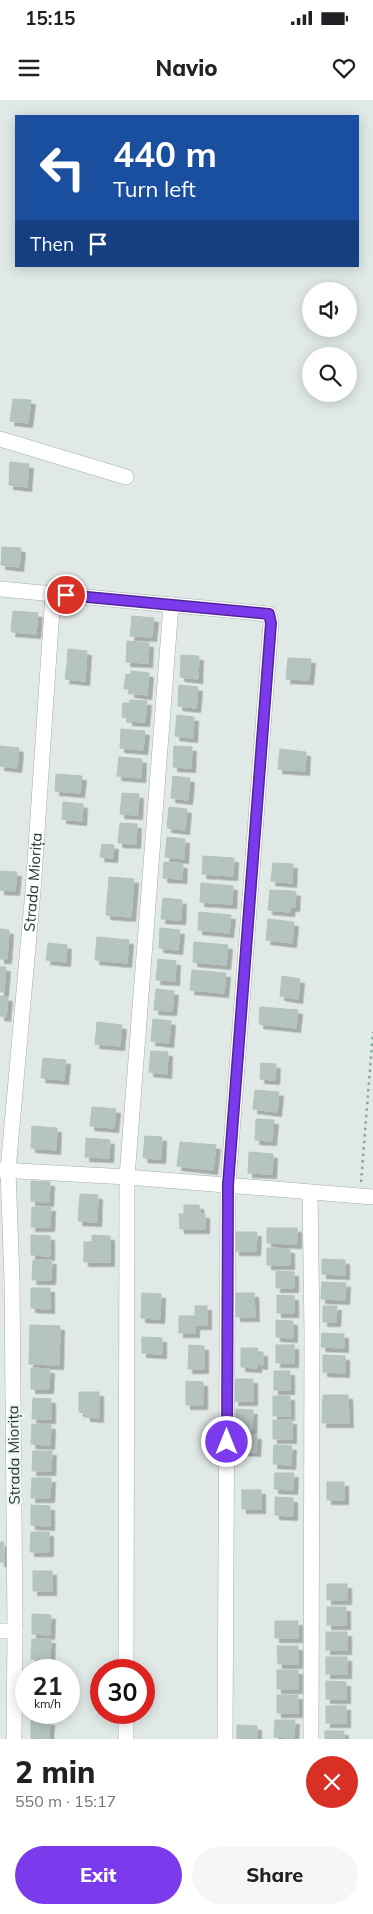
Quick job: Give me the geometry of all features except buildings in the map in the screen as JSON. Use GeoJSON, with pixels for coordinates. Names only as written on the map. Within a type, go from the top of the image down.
{"type":"FeatureCollection","features":[{"type":"Feature","properties":{"kind":"street"},"geometry":{"type":"LineString","coordinates":[[0,439],[126,477]]}},
{"type":"Feature","properties":{"kind":"street"},"geometry":{"type":"LineString","coordinates":[[0,589],[269,614],[271,623],[228,1185],[225,1739]]}},
{"type":"Feature","properties":{"kind":"street","name":"Strada Miorița"},"geometry":{"type":"LineString","coordinates":[[14,1739],[12,1281],[4,1170],[33,891],[53,594]]}},
{"type":"Feature","properties":{"kind":"street"},"geometry":{"type":"LineString","coordinates":[[126,1659],[127,1177],[171,605]]}},
{"type":"Feature","properties":{"kind":"street"},"geometry":{"type":"LineString","coordinates":[[4,1170],[127,1177],[366,1197]]}},
{"type":"Feature","properties":{"kind":"street"},"geometry":{"type":"LineString","coordinates":[[310,1192],[312,1332],[311,1739]]}},
{"type":"Feature","properties":{"kind":"street"},"geometry":{"type":"LineString","coordinates":[[0,1630],[15,1631]]}},
{"type":"Feature","properties":{"kind":"street"},"geometry":{"type":"LineString","coordinates":[[126,1724],[126,1739]]}},
{"type":"Feature","properties":{"kind":"path"},"geometry":{"type":"LineString","coordinates":[[366,1197],[373,1032]]}},
{"type":"Feature","properties":{"kind":"route"},"geometry":{"type":"LineString","coordinates":[[66,595],[261,612],[269,614],[271,623],[228,1185],[227,1442]]}}]}
